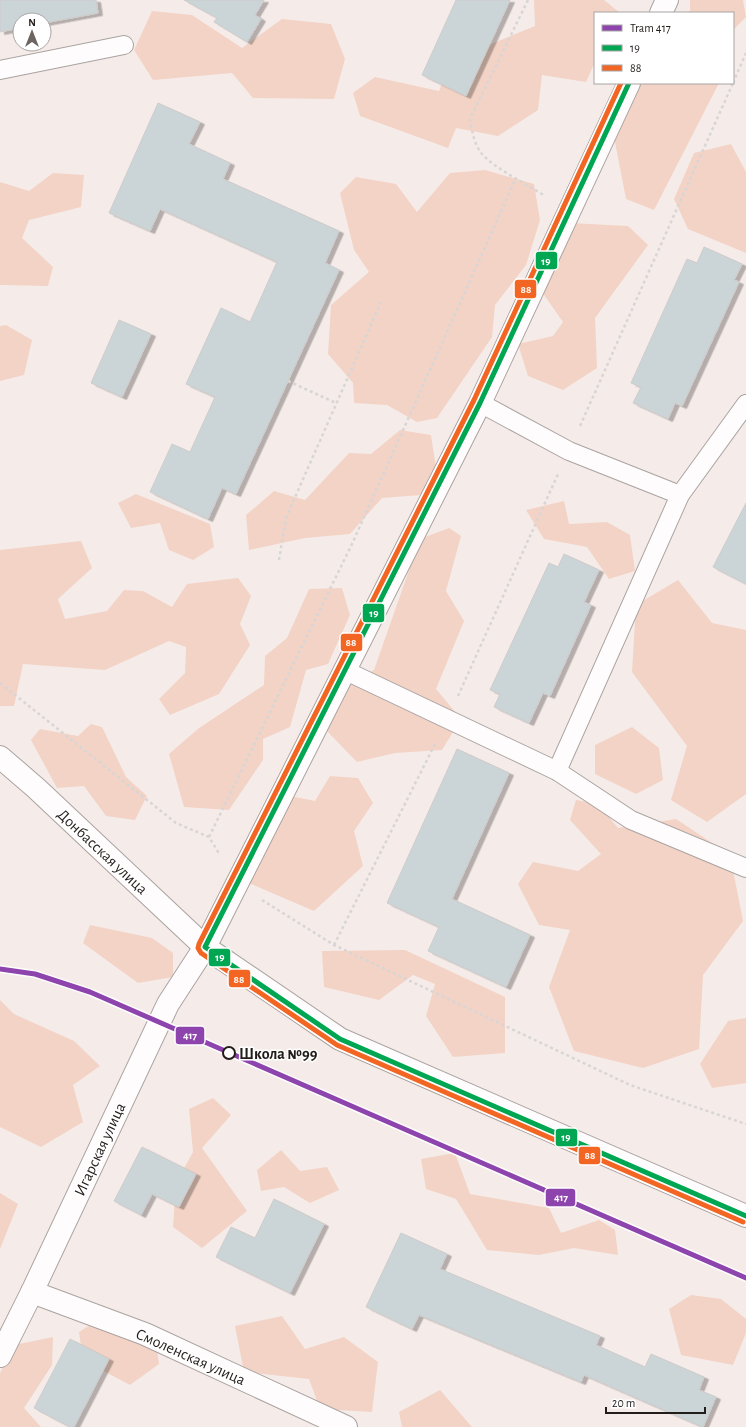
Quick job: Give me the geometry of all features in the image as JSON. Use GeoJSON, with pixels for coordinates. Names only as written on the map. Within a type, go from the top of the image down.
{"type":"FeatureCollection","features":[{"type":"Feature","properties":{"kind":"street"},"geometry":{"type":"LineString","coordinates":[[661,12],[667,0]]}},
{"type":"Feature","properties":{"kind":"street","name":"Игарская улица"},"geometry":{"type":"LineString","coordinates":[[0,1356],[32,1292],[168,1004],[205,946],[480,403],[629,84]]}},
{"type":"Feature","properties":{"kind":"street","name":"Донбасская улица"},"geometry":{"type":"LineString","coordinates":[[0,757],[41,793],[205,946],[340,1039],[746,1216]]}},
{"type":"Feature","properties":{"kind":"street","name":"Смоленская улица"},"geometry":{"type":"LineString","coordinates":[[32,1292],[145,1334],[346,1427]]}},
{"type":"Feature","properties":{"kind":"lane"},"geometry":{"type":"LineString","coordinates":[[0,70],[124,45]]}},
{"type":"Feature","properties":{"kind":"lane"},"geometry":{"type":"LineString","coordinates":[[480,403],[569,451],[680,495]]}},
{"type":"Feature","properties":{"kind":"lane"},"geometry":{"type":"LineString","coordinates":[[557,771],[680,495],[746,404]]}},
{"type":"Feature","properties":{"kind":"lane"},"geometry":{"type":"LineString","coordinates":[[344,670],[557,771],[631,820],[746,868]]}},
{"type":"Feature","properties":{"kind":"path"},"geometry":{"type":"LineString","coordinates":[[528,0],[470,119],[473,136],[482,154],[498,167],[570,210]]}},
{"type":"Feature","properties":{"kind":"path"},"geometry":{"type":"LineString","coordinates":[[734,81],[746,53]]}},
{"type":"Feature","properties":{"kind":"path"},"geometry":{"type":"LineString","coordinates":[[334,945],[448,719],[733,84]]}},
{"type":"Feature","properties":{"kind":"path"},"geometry":{"type":"LineString","coordinates":[[209,837],[352,544],[516,178]]}},
{"type":"Feature","properties":{"kind":"path"},"geometry":{"type":"LineString","coordinates":[[279,560],[286,518],[381,302]]}},
{"type":"Feature","properties":{"kind":"path"},"geometry":{"type":"LineString","coordinates":[[288,381],[336,403]]}},
{"type":"Feature","properties":{"kind":"path"},"geometry":{"type":"LineString","coordinates":[[0,683],[176,823],[209,837],[236,884],[334,945],[630,1084],[746,1124]]}},
{"type":"Feature","properties":{"kind":"shaded area"},"geometry":{"type":"Polygon","coordinates":[[[534,0],[604,0],[619,12],[594,12],[594,64],[586,82],[542,75],[538,110],[498,136],[456,128],[448,148],[360,116],[353,93],[375,77],[439,91],[445,75],[479,49],[535,26],[534,0]]]}},
{"type":"Feature","properties":{"kind":"shaded area"},"geometry":{"type":"Polygon","coordinates":[[[690,0],[743,0],[746,17],[734,29],[734,12],[688,12],[690,11],[690,0]]]}},
{"type":"Feature","properties":{"kind":"shaded area"},"geometry":{"type":"Polygon","coordinates":[[[152,11],[192,15],[242,48],[282,19],[331,24],[345,59],[334,99],[253,98],[232,73],[153,80],[134,50],[152,11]]]}},
{"type":"Feature","properties":{"kind":"shaded area"},"geometry":{"type":"Polygon","coordinates":[[[636,84],[718,84],[654,210],[626,199],[613,132],[636,84]]]}},
{"type":"Feature","properties":{"kind":"shaded area"},"geometry":{"type":"Polygon","coordinates":[[[731,144],[746,172],[746,253],[688,229],[674,199],[694,153],[731,144]]]}},
{"type":"Feature","properties":{"kind":"shaded area"},"geometry":{"type":"Polygon","coordinates":[[[485,170],[534,184],[540,220],[526,265],[495,305],[492,337],[437,418],[417,422],[387,405],[354,403],[353,383],[328,354],[331,305],[369,272],[354,250],[340,193],[356,177],[396,184],[417,212],[450,173],[485,170]]]}},
{"type":"Feature","properties":{"kind":"shaded area"},"geometry":{"type":"Polygon","coordinates":[[[53,173],[84,175],[81,207],[29,220],[22,238],[53,267],[48,286],[0,285],[0,182],[29,191],[53,173]]]}},
{"type":"Feature","properties":{"kind":"shaded area"},"geometry":{"type":"Polygon","coordinates":[[[570,223],[628,226],[648,245],[595,318],[597,368],[563,390],[528,376],[518,344],[553,336],[563,322],[542,292],[570,223]]]}},
{"type":"Feature","properties":{"kind":"shaded area"},"geometry":{"type":"Polygon","coordinates":[[[6,325],[32,340],[24,375],[0,381],[0,326],[6,325]]]}},
{"type":"Feature","properties":{"kind":"shaded area"},"geometry":{"type":"Polygon","coordinates":[[[400,430],[431,435],[437,474],[421,495],[382,498],[350,534],[305,538],[249,550],[246,515],[274,491],[305,500],[349,453],[371,454],[400,430]]]}},
{"type":"Feature","properties":{"kind":"shaded area"},"geometry":{"type":"Polygon","coordinates":[[[136,494],[210,524],[214,547],[193,560],[169,550],[160,523],[131,528],[118,503],[136,494]]]}},
{"type":"Feature","properties":{"kind":"shaded area"},"geometry":{"type":"Polygon","coordinates":[[[564,501],[569,524],[607,522],[630,535],[635,571],[609,579],[587,547],[544,539],[526,510],[564,501]]]}},
{"type":"Feature","properties":{"kind":"shaded area"},"geometry":{"type":"Polygon","coordinates":[[[449,528],[461,536],[446,591],[464,621],[436,689],[461,719],[442,750],[395,753],[357,762],[325,729],[343,685],[374,670],[420,539],[449,528]]]}},
{"type":"Feature","properties":{"kind":"shaded area"},"geometry":{"type":"Polygon","coordinates":[[[81,541],[92,568],[58,599],[65,619],[107,611],[124,590],[143,591],[172,607],[187,584],[238,578],[251,596],[240,624],[250,645],[219,694],[170,715],[159,699],[185,673],[186,647],[169,641],[105,670],[23,664],[14,706],[0,706],[0,550],[81,541]]]}},
{"type":"Feature","properties":{"kind":"shaded area"},"geometry":{"type":"Polygon","coordinates":[[[678,580],[712,623],[746,630],[746,794],[707,822],[671,800],[687,746],[632,672],[636,605],[678,580]]]}},
{"type":"Feature","properties":{"kind":"shaded area"},"geometry":{"type":"Polygon","coordinates":[[[342,588],[350,615],[328,664],[306,670],[290,727],[263,739],[263,760],[229,810],[184,807],[169,754],[199,728],[264,685],[265,656],[287,638],[309,589],[342,588]]]}},
{"type":"Feature","properties":{"kind":"shaded area"},"geometry":{"type":"Polygon","coordinates":[[[91,724],[102,727],[126,777],[147,796],[135,820],[106,816],[84,786],[57,788],[31,740],[40,729],[78,736],[91,724]]]}},
{"type":"Feature","properties":{"kind":"shaded area"},"geometry":{"type":"Polygon","coordinates":[[[632,727],[659,748],[663,780],[636,794],[595,774],[595,745],[632,727]]]}},
{"type":"Feature","properties":{"kind":"shaded area"},"geometry":{"type":"Polygon","coordinates":[[[330,776],[358,778],[373,803],[354,831],[363,866],[314,911],[249,883],[271,792],[315,801],[330,776]]]}},
{"type":"Feature","properties":{"kind":"shaded area"},"geometry":{"type":"Polygon","coordinates":[[[576,800],[598,804],[618,828],[676,819],[730,855],[743,921],[703,975],[699,1049],[643,1068],[574,1051],[549,987],[570,930],[539,925],[518,884],[533,862],[578,871],[601,854],[570,820],[576,800]]]}},
{"type":"Feature","properties":{"kind":"shaded area"},"geometry":{"type":"Polygon","coordinates":[[[90,925],[152,938],[173,953],[173,977],[138,983],[83,943],[90,925]]]}},
{"type":"Feature","properties":{"kind":"shaded area"},"geometry":{"type":"Polygon","coordinates":[[[405,950],[505,997],[505,1053],[453,1057],[426,1016],[435,984],[413,975],[379,1000],[324,987],[322,951],[405,950]]]}},
{"type":"Feature","properties":{"kind":"shaded area"},"geometry":{"type":"Polygon","coordinates":[[[0,1000],[14,1014],[74,1041],[100,1066],[73,1085],[83,1122],[41,1147],[0,1127],[0,1000]]]}},
{"type":"Feature","properties":{"kind":"shaded area"},"geometry":{"type":"Polygon","coordinates":[[[746,1018],[746,1083],[712,1088],[700,1064],[728,1021],[746,1018]]]}},
{"type":"Feature","properties":{"kind":"shaded area"},"geometry":{"type":"Polygon","coordinates":[[[213,1098],[231,1115],[202,1148],[247,1211],[202,1248],[173,1227],[176,1183],[193,1152],[189,1109],[213,1098]]]}},
{"type":"Feature","properties":{"kind":"shaded area"},"geometry":{"type":"Polygon","coordinates":[[[281,1150],[300,1171],[327,1167],[339,1190],[310,1203],[284,1187],[261,1191],[257,1170],[281,1150]]]}},
{"type":"Feature","properties":{"kind":"shaded area"},"geometry":{"type":"Polygon","coordinates":[[[455,1153],[470,1194],[549,1208],[561,1233],[599,1220],[615,1230],[618,1255],[574,1248],[539,1255],[487,1250],[456,1199],[426,1189],[421,1159],[455,1153]]]}},
{"type":"Feature","properties":{"kind":"shaded area"},"geometry":{"type":"Polygon","coordinates":[[[0,1193],[18,1204],[0,1249],[0,1193]]]}},
{"type":"Feature","properties":{"kind":"shaded area"},"geometry":{"type":"Polygon","coordinates":[[[691,1295],[721,1299],[746,1319],[746,1333],[733,1365],[681,1355],[669,1309],[691,1295]]]}},
{"type":"Feature","properties":{"kind":"shaded area"},"geometry":{"type":"Polygon","coordinates":[[[107,1314],[154,1330],[159,1364],[130,1385],[83,1360],[79,1332],[107,1314]]]}},
{"type":"Feature","properties":{"kind":"shaded area"},"geometry":{"type":"Polygon","coordinates":[[[282,1316],[305,1349],[344,1337],[378,1362],[372,1412],[320,1409],[309,1379],[244,1372],[235,1326],[282,1316]]]}},
{"type":"Feature","properties":{"kind":"shaded area"},"geometry":{"type":"Polygon","coordinates":[[[53,1337],[52,1365],[24,1408],[41,1427],[0,1427],[0,1373],[14,1345],[53,1337]]]}},
{"type":"Feature","properties":{"kind":"shaded area"},"geometry":{"type":"Polygon","coordinates":[[[440,1390],[472,1427],[402,1427],[399,1412],[440,1390]]]}},
{"type":"Feature","properties":{"kind":"building"},"geometry":{"type":"Polygon","coordinates":[[[0,0],[96,0],[98,13],[52,22],[52,12],[12,12],[12,30],[0,32],[0,0]]]}},
{"type":"Feature","properties":{"kind":"building"},"geometry":{"type":"Polygon","coordinates":[[[184,0],[264,0],[255,15],[261,19],[247,42],[214,22],[217,18],[184,0]]]}},
{"type":"Feature","properties":{"kind":"building"},"geometry":{"type":"Polygon","coordinates":[[[456,0],[510,0],[466,96],[422,75],[456,0]]]}},
{"type":"Feature","properties":{"kind":"building"},"geometry":{"type":"Polygon","coordinates":[[[158,103],[200,122],[189,144],[230,163],[223,179],[339,231],[325,263],[339,270],[236,494],[222,488],[208,519],[150,492],[172,444],[190,452],[215,397],[186,384],[221,308],[250,322],[277,262],[160,209],[150,231],[109,213],[158,103]]]}},
{"type":"Feature","properties":{"kind":"building"},"geometry":{"type":"Polygon","coordinates":[[[704,247],[742,264],[734,280],[739,282],[682,406],[675,403],[668,419],[633,403],[641,387],[631,383],[687,259],[697,263],[704,247]]]}},
{"type":"Feature","properties":{"kind":"building"},"geometry":{"type":"Polygon","coordinates":[[[119,320],[151,334],[122,397],[91,383],[119,320]]]}},
{"type":"Feature","properties":{"kind":"building"},"geometry":{"type":"Polygon","coordinates":[[[746,503],[746,584],[713,567],[746,503]]]}},
{"type":"Feature","properties":{"kind":"building"},"geometry":{"type":"Polygon","coordinates":[[[564,554],[599,570],[584,602],[591,605],[550,696],[543,693],[529,723],[494,707],[500,694],[490,690],[549,563],[558,567],[564,554]]]}},
{"type":"Feature","properties":{"kind":"building"},"geometry":{"type":"Polygon","coordinates":[[[457,749],[509,773],[452,899],[530,935],[506,987],[428,951],[439,927],[387,903],[457,749]]]}},
{"type":"Feature","properties":{"kind":"building"},"geometry":{"type":"Polygon","coordinates":[[[142,1147],[196,1174],[179,1207],[152,1194],[141,1215],[114,1201],[142,1147]]]}},
{"type":"Feature","properties":{"kind":"building"},"geometry":{"type":"Polygon","coordinates":[[[274,1199],[324,1224],[290,1293],[216,1257],[231,1227],[255,1238],[274,1199]]]}},
{"type":"Feature","properties":{"kind":"building"},"geometry":{"type":"Polygon","coordinates":[[[401,1233],[447,1254],[440,1269],[600,1336],[596,1345],[645,1367],[651,1354],[704,1377],[699,1390],[716,1397],[703,1427],[584,1375],[581,1382],[419,1315],[412,1329],[366,1307],[401,1233]]]}},
{"type":"Feature","properties":{"kind":"building"},"geometry":{"type":"Polygon","coordinates":[[[70,1339],[109,1359],[74,1427],[70,1427],[34,1408],[70,1339]]]}},
{"type":"Feature","properties":{"kind":"tram line","name":"417"},"geometry":{"type":"LineString","coordinates":[[0,969],[35,974],[90,992],[746,1278]]}},
{"type":"Feature","properties":{"kind":"transit line","name":"88"},"geometry":{"type":"LineString","coordinates":[[621,84],[474,400],[198,948],[201,953],[337,1045],[743,1222]]}},
{"type":"Feature","properties":{"kind":"transit line","name":"19"},"geometry":{"type":"LineString","coordinates":[[629,84],[480,403],[205,947],[340,1039],[746,1216]]}},
{"type":"Feature","properties":{"kind":"place","name":"Школа №99"},"geometry":{"type":"Point","coordinates":[229,1053]}}]}
